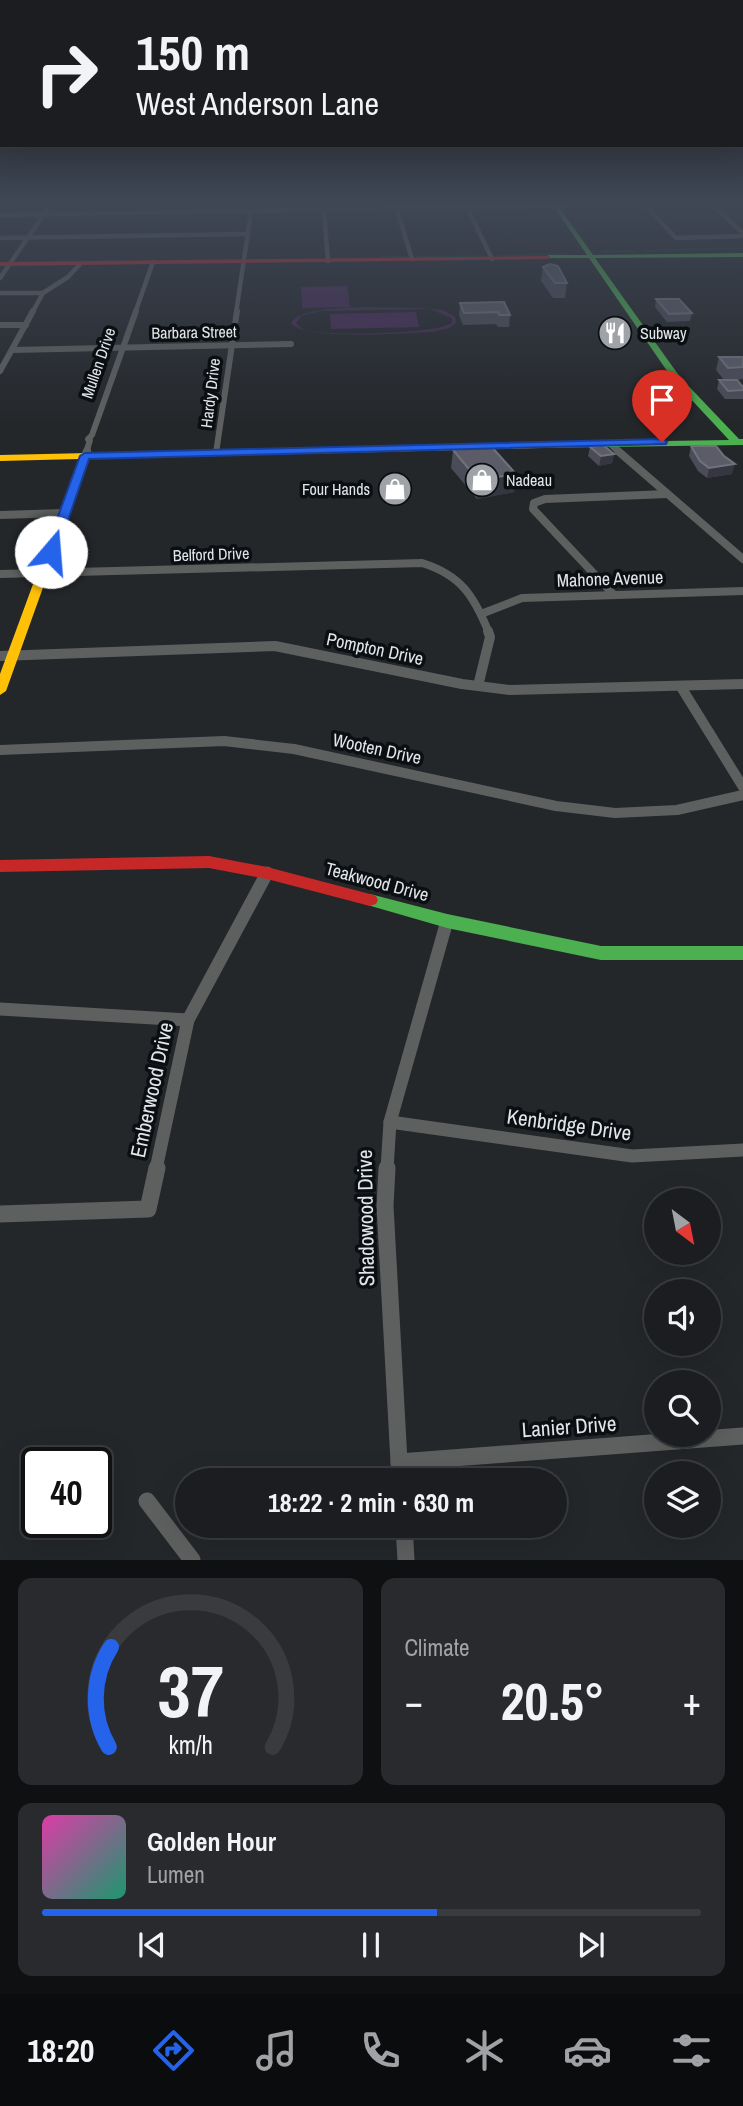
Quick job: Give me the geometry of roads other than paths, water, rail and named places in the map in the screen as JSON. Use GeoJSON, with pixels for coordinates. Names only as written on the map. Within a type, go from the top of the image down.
{"type":"FeatureCollection","features":[{"type":"Feature","properties":{"kind":"street"},"geometry":{"type":"LineString","coordinates":[[0,371],[43,293],[68,277]]}},
{"type":"Feature","properties":{"kind":"street","name":"Mullen Drive"},"geometry":{"type":"LineString","coordinates":[[0,691],[6,656],[44,573],[148,277]]}},
{"type":"Feature","properties":{"kind":"street","name":"Hardy Drive"},"geometry":{"type":"LineString","coordinates":[[216,453],[240,277]]}},
{"type":"Feature","properties":{"kind":"street"},"geometry":{"type":"LineString","coordinates":[[605,277],[677,379],[741,442]]}},
{"type":"Feature","properties":{"kind":"street"},"geometry":{"type":"LineString","coordinates":[[0,293],[43,293]]}},
{"type":"Feature","properties":{"kind":"street"},"geometry":{"type":"LineString","coordinates":[[0,325],[26,325]]}},
{"type":"Feature","properties":{"kind":"street","name":"Barbara Street"},"geometry":{"type":"LineString","coordinates":[[12,350],[291,344]]}},
{"type":"Feature","properties":{"kind":"street"},"geometry":{"type":"LineString","coordinates":[[0,458],[741,442]]}},
{"type":"Feature","properties":{"kind":"street"},"geometry":{"type":"LineString","coordinates":[[609,443],[743,559]]}},
{"type":"Feature","properties":{"kind":"street"},"geometry":{"type":"LineString","coordinates":[[614,595],[533,509],[534,503],[545,499],[667,494]]}},
{"type":"Feature","properties":{"kind":"street"},"geometry":{"type":"LineString","coordinates":[[0,515],[64,513]]}},
{"type":"Feature","properties":{"kind":"street","name":"Belford Drive"},"geometry":{"type":"LineString","coordinates":[[0,574],[422,563],[439,568],[457,578],[481,614]]}},
{"type":"Feature","properties":{"kind":"street","name":"Mahone Avenue"},"geometry":{"type":"LineString","coordinates":[[481,614],[522,598],[743,591]]}},
{"type":"Feature","properties":{"kind":"street"},"geometry":{"type":"LineString","coordinates":[[478,687],[490,637],[481,614]]}},
{"type":"Feature","properties":{"kind":"street","name":"Pompton Drive"},"geometry":{"type":"LineString","coordinates":[[6,656],[275,646],[478,687],[510,690],[743,684]]}},
{"type":"Feature","properties":{"kind":"street"},"geometry":{"type":"LineString","coordinates":[[681,687],[743,786]]}},
{"type":"Feature","properties":{"kind":"street","name":"Wooten Drive"},"geometry":{"type":"LineString","coordinates":[[0,750],[224,741],[294,749],[556,806],[615,813],[677,810],[743,796]]}},
{"type":"Feature","properties":{"kind":"street","name":"Teakwood Drive"},"geometry":{"type":"LineString","coordinates":[[0,866],[209,862],[267,873],[447,921],[601,953],[743,953]]}},
{"type":"Feature","properties":{"kind":"street","name":"Emberwood Drive"},"geometry":{"type":"LineString","coordinates":[[0,1214],[148,1209],[188,1020],[267,873]]}},
{"type":"Feature","properties":{"kind":"street","name":"Shadowood Drive"},"geometry":{"type":"LineString","coordinates":[[400,1468],[385,1206],[390,1122],[447,921]]}},
{"type":"Feature","properties":{"kind":"street"},"geometry":{"type":"LineString","coordinates":[[0,1009],[188,1020]]}},
{"type":"Feature","properties":{"kind":"street","name":"Kenbridge Drive"},"geometry":{"type":"LineString","coordinates":[[390,1122],[632,1156],[743,1150]]}},
{"type":"Feature","properties":{"kind":"street","name":"Lanier Drive"},"geometry":{"type":"LineString","coordinates":[[429,1468],[743,1436]]}},
{"type":"Feature","properties":{"kind":"street"},"geometry":{"type":"LineString","coordinates":[[147,1501],[192,1560]]}},
{"type":"Feature","properties":{"kind":"street"},"geometry":{"type":"LineString","coordinates":[[405,1538],[406,1560]]}},
{"type":"Feature","properties":{"kind":"place","name":"Subway"},"geometry":{"type":"Point","coordinates":[615,333]}},
{"type":"Feature","properties":{"kind":"place","name":"Nadeau"},"geometry":{"type":"Point","coordinates":[482,480]}},
{"type":"Feature","properties":{"kind":"place","name":"Four Hands"},"geometry":{"type":"Point","coordinates":[395,489]}}]}
